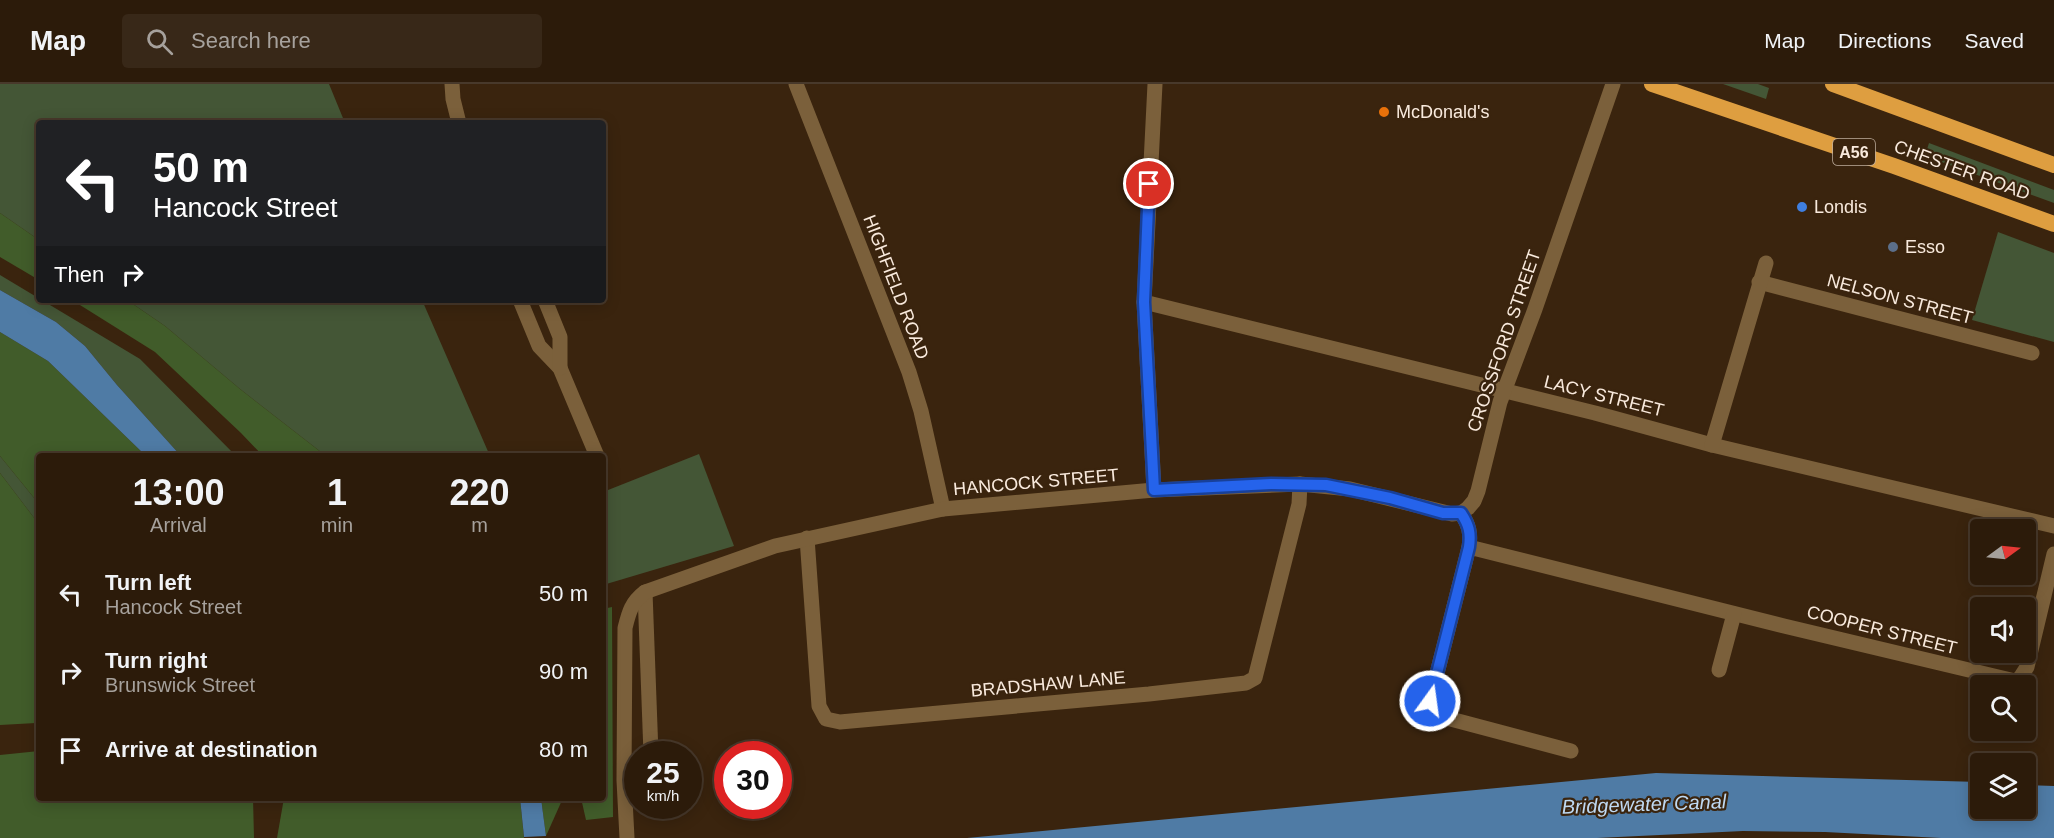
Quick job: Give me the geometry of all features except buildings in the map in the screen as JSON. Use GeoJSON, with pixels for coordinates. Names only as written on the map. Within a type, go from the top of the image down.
{"type":"FeatureCollection","features":[{"type":"Feature","properties":{"kind":"highway","name":"CHESTER ROAD"},"geometry":{"type":"LineString","coordinates":[[1652,84],[1894,166],[2054,224]]}},
{"type":"Feature","properties":{"kind":"highway","name":"CHESTER ROAD"},"geometry":{"type":"LineString","coordinates":[[1833,84],[2054,165]]}},
{"type":"Feature","properties":{"kind":"street"},"geometry":{"type":"LineString","coordinates":[[452,84],[458,120]]}},
{"type":"Feature","properties":{"kind":"street","name":"HIGHFIELD ROAD"},"geometry":{"type":"LineString","coordinates":[[796,84],[909,372],[921,411],[943,509]]}},
{"type":"Feature","properties":{"kind":"street"},"geometry":{"type":"LineString","coordinates":[[1154,490],[1144,302],[1155,84]]}},
{"type":"Feature","properties":{"kind":"street","name":"CROSSFORD STREET"},"geometry":{"type":"LineString","coordinates":[[1461,513],[1474,501],[1478,491],[1504,391],[1612,84]]}},
{"type":"Feature","properties":{"kind":"street"},"geometry":{"type":"LineString","coordinates":[[1712,445],[1766,263]]}},
{"type":"Feature","properties":{"kind":"street","name":"NELSON STREET"},"geometry":{"type":"LineString","coordinates":[[1760,282],[2032,353]]}},
{"type":"Feature","properties":{"kind":"street","name":"LACY STREET"},"geometry":{"type":"LineString","coordinates":[[1144,302],[1712,445],[2054,526]]}},
{"type":"Feature","properties":{"kind":"street"},"geometry":{"type":"LineString","coordinates":[[521,303],[539,346],[560,368],[596,453]]}},
{"type":"Feature","properties":{"kind":"street"},"geometry":{"type":"LineString","coordinates":[[546,303],[560,337],[560,368]]}},
{"type":"Feature","properties":{"kind":"street","name":"HANCOCK STREET"},"geometry":{"type":"LineString","coordinates":[[627,838],[624,780],[625,640],[629,609],[645,592],[746,555],[807,538],[943,509],[1154,490],[1300,484],[1350,489],[1443,513],[1461,513]]}},
{"type":"Feature","properties":{"kind":"street","name":"BRADSHAW LANE"},"geometry":{"type":"LineString","coordinates":[[807,538],[819,706],[826,719],[840,722],[1149,694],[1246,683],[1255,678],[1299,504],[1300,484]]}},
{"type":"Feature","properties":{"kind":"street"},"geometry":{"type":"LineString","coordinates":[[1461,513],[1468,523],[1471,534],[1469,547],[1430,701],[1431,706],[1434,712],[1443,717],[1571,751]]}},
{"type":"Feature","properties":{"kind":"street","name":"COOPER STREET"},"geometry":{"type":"LineString","coordinates":[[1469,547],[2009,681],[2020,678],[2027,667],[2054,554]]}},
{"type":"Feature","properties":{"kind":"street"},"geometry":{"type":"LineString","coordinates":[[645,592],[651,741]]}},
{"type":"Feature","properties":{"kind":"street"},"geometry":{"type":"LineString","coordinates":[[1719,670],[1734,614]]}},
{"type":"Feature","properties":{"kind":"green space"},"geometry":{"type":"Polygon","coordinates":[[[0,84],[329,84],[344,120],[36,120],[36,238],[0,213],[0,84]]]}},
{"type":"Feature","properties":{"kind":"green space"},"geometry":{"type":"Polygon","coordinates":[[[1723,84],[1758,84],[1769,88],[1766,99],[1723,84]]]}},
{"type":"Feature","properties":{"kind":"green space"},"geometry":{"type":"Polygon","coordinates":[[[1929,143],[2054,190],[2054,203],[1925,156],[1929,143]]]}},
{"type":"Feature","properties":{"kind":"green space"},"geometry":{"type":"Polygon","coordinates":[[[0,213],[36,238],[36,278],[0,257],[0,213]]]}},
{"type":"Feature","properties":{"kind":"green space"},"geometry":{"type":"Polygon","coordinates":[[[1998,232],[2054,253],[2054,342],[1972,320],[1998,232]]]}},
{"type":"Feature","properties":{"kind":"green space"},"geometry":{"type":"Polygon","coordinates":[[[0,275],[36,297],[36,303],[47,303],[140,359],[233,453],[178,453],[85,346],[56,322],[0,290],[0,275]]]}},
{"type":"Feature","properties":{"kind":"green space"},"geometry":{"type":"Polygon","coordinates":[[[77,303],[131,303],[165,326],[240,389],[322,453],[260,453],[155,352],[77,303]]]}},
{"type":"Feature","properties":{"kind":"green space"},"geometry":{"type":"Polygon","coordinates":[[[131,303],[423,303],[489,453],[322,453],[240,389],[165,326],[131,303]]]}},
{"type":"Feature","properties":{"kind":"green space"},"geometry":{"type":"Polygon","coordinates":[[[0,332],[48,361],[143,453],[36,453],[36,500],[0,456],[0,332]]]}},
{"type":"Feature","properties":{"kind":"green space"},"geometry":{"type":"Polygon","coordinates":[[[699,454],[734,546],[606,584],[606,491],[699,454]]]}},
{"type":"Feature","properties":{"kind":"green space"},"geometry":{"type":"Polygon","coordinates":[[[0,456],[36,500],[36,520],[0,473],[0,456]]]}},
{"type":"Feature","properties":{"kind":"green space"},"geometry":{"type":"Polygon","coordinates":[[[0,473],[36,520],[36,723],[0,725],[0,473]]]}},
{"type":"Feature","properties":{"kind":"green space"},"geometry":{"type":"Polygon","coordinates":[[[612,607],[613,817],[586,820],[582,801],[606,801],[606,608],[612,607]]]}},
{"type":"Feature","properties":{"kind":"green space"},"geometry":{"type":"Polygon","coordinates":[[[36,751],[36,801],[253,801],[254,838],[0,838],[0,755],[36,751]]]}},
{"type":"Feature","properties":{"kind":"green space"},"geometry":{"type":"Polygon","coordinates":[[[283,801],[520,801],[524,838],[277,838],[283,801]]]}},
{"type":"Feature","properties":{"kind":"green space"},"geometry":{"type":"Polygon","coordinates":[[[541,801],[562,801],[546,836],[541,801]]]}},
{"type":"Feature","properties":{"kind":"water"},"geometry":{"type":"Polygon","coordinates":[[[0,290],[56,322],[85,346],[178,453],[143,453],[48,361],[0,332],[0,290]]]}},
{"type":"Feature","properties":{"kind":"water","name":"Bridgewater Canal"},"geometry":{"type":"Polygon","coordinates":[[[1656,773],[1970,782],[1970,819],[2036,819],[2036,785],[2054,786],[2054,838],[1941,838],[1825,832],[1743,831],[1597,838],[967,838],[1656,773]]]}},
{"type":"Feature","properties":{"kind":"water"},"geometry":{"type":"Polygon","coordinates":[[[520,801],[541,801],[546,836],[524,837],[520,801]]]}},
{"type":"Feature","properties":{"kind":"place","name":"McDonald's"},"geometry":{"type":"Point","coordinates":[1384,112]}},
{"type":"Feature","properties":{"kind":"place","name":"Londis"},"geometry":{"type":"Point","coordinates":[1802,207]}},
{"type":"Feature","properties":{"kind":"place","name":"Esso"},"geometry":{"type":"Point","coordinates":[1893,247]}},
{"type":"Feature","properties":{"kind":"route"},"geometry":{"type":"LineString","coordinates":[[1149,184],[1144,302],[1154,490],[1271,484],[1326,485],[1390,498],[1443,513],[1461,513],[1468,523],[1471,534],[1469,547],[1430,701]]}}]}
